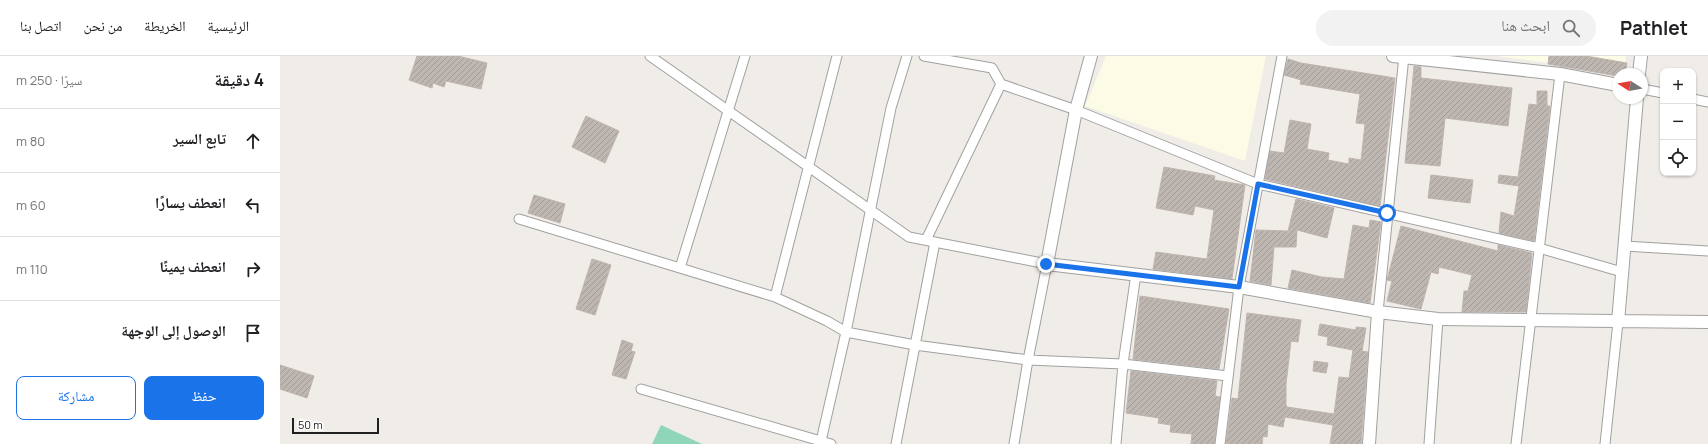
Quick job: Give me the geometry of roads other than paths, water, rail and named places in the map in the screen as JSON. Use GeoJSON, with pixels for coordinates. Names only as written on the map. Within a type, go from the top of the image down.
{"type":"FeatureCollection","features":[{"type":"Feature","properties":{"kind":"street"},"geometry":{"type":"LineString","coordinates":[[650,56],[909,237],[1046,264],[1239,287],[1378,312],[1438,319],[1708,322]]}},
{"type":"Feature","properties":{"kind":"street"},"geometry":{"type":"LineString","coordinates":[[680,268],[745,56]]}},
{"type":"Feature","properties":{"kind":"street"},"geometry":{"type":"LineString","coordinates":[[775,297],[837,56]]}},
{"type":"Feature","properties":{"kind":"street"},"geometry":{"type":"LineString","coordinates":[[820,441],[846,332],[891,108],[907,56]]}},
{"type":"Feature","properties":{"kind":"street"},"geometry":{"type":"LineString","coordinates":[[924,56],[992,68],[1001,84],[1076,110],[1258,184],[1540,248],[1622,272]]}},
{"type":"Feature","properties":{"kind":"street"},"geometry":{"type":"LineString","coordinates":[[1014,444],[1028,360],[1076,110],[1091,56]]}},
{"type":"Feature","properties":{"kind":"street"},"geometry":{"type":"LineString","coordinates":[[1220,444],[1239,287],[1282,56]]}},
{"type":"Feature","properties":{"kind":"street"},"geometry":{"type":"LineString","coordinates":[[1368,444],[1400,56],[1560,74],[1612,84]]}},
{"type":"Feature","properties":{"kind":"street"},"geometry":{"type":"LineString","coordinates":[[1640,68],[1641,56]]}},
{"type":"Feature","properties":{"kind":"street"},"geometry":{"type":"LineString","coordinates":[[1516,444],[1560,74]]}},
{"type":"Feature","properties":{"kind":"street"},"geometry":{"type":"LineString","coordinates":[[896,444],[915,345],[930,241],[1001,84]]}},
{"type":"Feature","properties":{"kind":"street"},"geometry":{"type":"LineString","coordinates":[[1648,90],[1660,92]]}},
{"type":"Feature","properties":{"kind":"street"},"geometry":{"type":"LineString","coordinates":[[1696,100],[1708,102]]}},
{"type":"Feature","properties":{"kind":"street"},"geometry":{"type":"LineString","coordinates":[[1605,444],[1618,322],[1636,104]]}},
{"type":"Feature","properties":{"kind":"street"},"geometry":{"type":"LineString","coordinates":[[519,219],[775,297],[827,321],[846,332],[915,345],[1028,360],[1123,364],[1228,376]]}},
{"type":"Feature","properties":{"kind":"street"},"geometry":{"type":"LineString","coordinates":[[1624,246],[1708,252]]}},
{"type":"Feature","properties":{"kind":"street"},"geometry":{"type":"LineString","coordinates":[[1116,444],[1123,364],[1136,274]]}},
{"type":"Feature","properties":{"kind":"street"},"geometry":{"type":"LineString","coordinates":[[1429,444],[1438,319]]}},
{"type":"Feature","properties":{"kind":"street"},"geometry":{"type":"LineString","coordinates":[[641,389],[831,444]]}}]}
